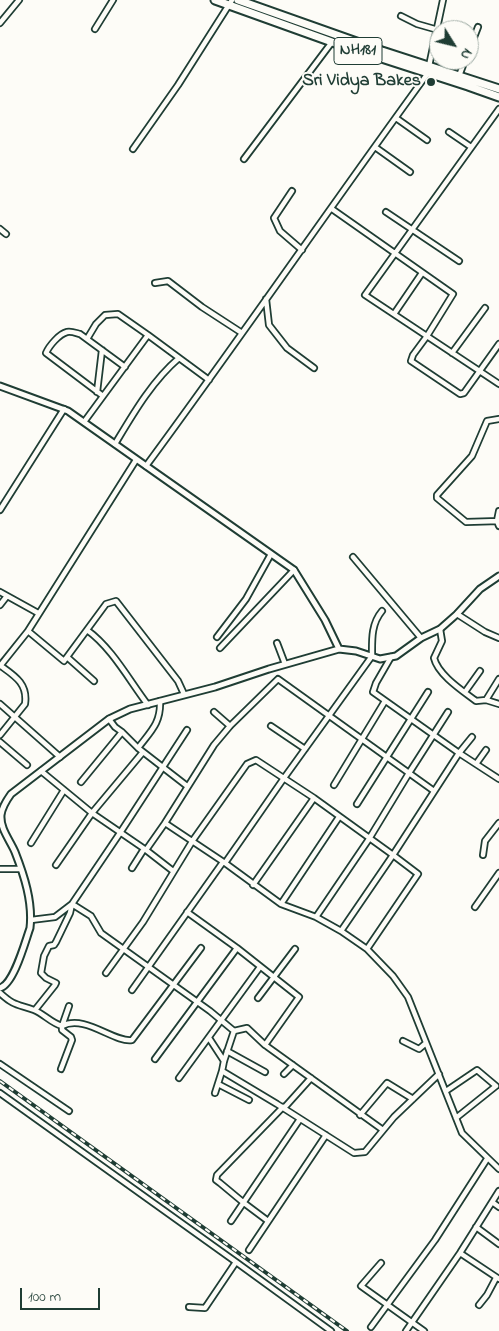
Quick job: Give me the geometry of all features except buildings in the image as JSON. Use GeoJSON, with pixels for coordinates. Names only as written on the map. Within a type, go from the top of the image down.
{"type":"FeatureCollection","features":[{"type":"Feature","properties":{"kind":"highway","name":"NH181"},"geometry":{"type":"LineString","coordinates":[[215,0],[260,12],[428,70],[499,97]]}},
{"type":"Feature","properties":{"kind":"highway","name":"NH181"},"geometry":{"type":"LineString","coordinates":[[238,0],[260,12]]}},
{"type":"Feature","properties":{"kind":"highway","name":"NH181"},"geometry":{"type":"LineString","coordinates":[[290,23],[332,42],[428,70],[459,76],[499,90]]}},
{"type":"Feature","properties":{"kind":"street"},"geometry":{"type":"LineString","coordinates":[[0,22],[19,0]]}},
{"type":"Feature","properties":{"kind":"street"},"geometry":{"type":"LineString","coordinates":[[95,29],[113,0]]}},
{"type":"Feature","properties":{"kind":"street"},"geometry":{"type":"LineString","coordinates":[[440,20],[443,0]]}},
{"type":"Feature","properties":{"kind":"street"},"geometry":{"type":"LineString","coordinates":[[133,149],[232,3]]}},
{"type":"Feature","properties":{"kind":"street"},"geometry":{"type":"LineString","coordinates":[[401,16],[429,27]]}},
{"type":"Feature","properties":{"kind":"street"},"geometry":{"type":"LineString","coordinates":[[244,158],[332,42]]}},
{"type":"Feature","properties":{"kind":"street"},"geometry":{"type":"LineString","coordinates":[[146,466],[332,209],[396,118],[429,66]]}},
{"type":"Feature","properties":{"kind":"street"},"geometry":{"type":"LineString","coordinates":[[459,76],[461,70]]}},
{"type":"Feature","properties":{"kind":"street"},"geometry":{"type":"LineString","coordinates":[[499,109],[364,295],[499,384]]}},
{"type":"Feature","properties":{"kind":"street"},"geometry":{"type":"LineString","coordinates":[[396,118],[427,140]]}},
{"type":"Feature","properties":{"kind":"street"},"geometry":{"type":"LineString","coordinates":[[449,132],[472,147]]}},
{"type":"Feature","properties":{"kind":"street"},"geometry":{"type":"LineString","coordinates":[[375,147],[410,172]]}},
{"type":"Feature","properties":{"kind":"street"},"geometry":{"type":"LineString","coordinates":[[292,191],[274,218],[280,231],[302,250]]}},
{"type":"Feature","properties":{"kind":"street"},"geometry":{"type":"LineString","coordinates":[[332,209],[453,294],[413,355],[411,362],[460,394],[464,392],[499,344]]}},
{"type":"Feature","properties":{"kind":"street"},"geometry":{"type":"LineString","coordinates":[[386,212],[413,228],[460,261]]}},
{"type":"Feature","properties":{"kind":"street"},"geometry":{"type":"LineString","coordinates":[[0,229],[6,234]]}},
{"type":"Feature","properties":{"kind":"street"},"geometry":{"type":"LineString","coordinates":[[394,314],[422,273]]}},
{"type":"Feature","properties":{"kind":"street"},"geometry":{"type":"LineString","coordinates":[[155,283],[168,281],[202,307],[242,333]]}},
{"type":"Feature","properties":{"kind":"street"},"geometry":{"type":"LineString","coordinates":[[266,299],[270,326],[287,348],[314,368]]}},
{"type":"Feature","properties":{"kind":"street"},"geometry":{"type":"LineString","coordinates":[[452,353],[485,308]]}},
{"type":"Feature","properties":{"kind":"street"},"geometry":{"type":"LineString","coordinates":[[87,339],[96,324],[105,315],[118,314],[209,380]]}},
{"type":"Feature","properties":{"kind":"street"},"geometry":{"type":"LineString","coordinates":[[103,396],[46,353],[50,346],[66,332],[80,334],[125,367]]}},
{"type":"Feature","properties":{"kind":"street"},"geometry":{"type":"LineString","coordinates":[[84,422],[148,335]]}},
{"type":"Feature","properties":{"kind":"street"},"geometry":{"type":"LineString","coordinates":[[97,392],[102,350]]}},
{"type":"Feature","properties":{"kind":"street"},"geometry":{"type":"LineString","coordinates":[[115,444],[136,411],[169,367],[179,358]]}},
{"type":"Feature","properties":{"kind":"street"},"geometry":{"type":"LineString","coordinates":[[0,386],[64,409],[294,570],[325,620],[339,649]]}},
{"type":"Feature","properties":{"kind":"street"},"geometry":{"type":"LineString","coordinates":[[0,510],[64,409]]}},
{"type":"Feature","properties":{"kind":"street"},"geometry":{"type":"LineString","coordinates":[[499,419],[487,421],[472,456],[437,495],[437,498],[466,522],[498,523],[499,511]]}},
{"type":"Feature","properties":{"kind":"street"},"geometry":{"type":"LineString","coordinates":[[0,734],[25,704],[25,691],[22,684],[0,666],[28,631],[136,460]]}},
{"type":"Feature","properties":{"kind":"street"},"geometry":{"type":"LineString","coordinates":[[217,638],[246,599],[271,554]]}},
{"type":"Feature","properties":{"kind":"street"},"geometry":{"type":"LineString","coordinates":[[353,557],[420,638]]}},
{"type":"Feature","properties":{"kind":"street"},"geometry":{"type":"LineString","coordinates":[[220,648],[294,570]]}},
{"type":"Feature","properties":{"kind":"street"},"geometry":{"type":"LineString","coordinates":[[0,988],[5,987],[11,979],[30,928],[31,920],[25,880],[4,830],[1,817],[4,805],[10,794],[109,719],[130,709],[215,687],[339,649],[380,659],[396,656],[420,638],[440,628],[457,614],[480,589],[499,576]]}},
{"type":"Feature","properties":{"kind":"street"},"geometry":{"type":"LineString","coordinates":[[0,592],[38,613]]}},
{"type":"Feature","properties":{"kind":"street"},"geometry":{"type":"LineString","coordinates":[[0,605],[7,596]]}},
{"type":"Feature","properties":{"kind":"street"},"geometry":{"type":"LineString","coordinates":[[28,631],[64,661],[106,604],[116,601],[178,681],[184,694]]}},
{"type":"Feature","properties":{"kind":"street"},"geometry":{"type":"LineString","coordinates":[[132,990],[372,656],[372,636],[376,618],[382,611]]}},
{"type":"Feature","properties":{"kind":"street"},"geometry":{"type":"LineString","coordinates":[[457,614],[485,632],[499,638]]}},
{"type":"Feature","properties":{"kind":"street"},"geometry":{"type":"LineString","coordinates":[[440,628],[442,641],[434,658],[438,668],[454,684],[476,701],[486,700],[499,704]]}},
{"type":"Feature","properties":{"kind":"street"},"geometry":{"type":"LineString","coordinates":[[87,630],[112,656],[148,705]]}},
{"type":"Feature","properties":{"kind":"street"},"geometry":{"type":"LineString","coordinates":[[277,643],[285,664]]}},
{"type":"Feature","properties":{"kind":"street"},"geometry":{"type":"LineString","coordinates":[[67,657],[94,681]]}},
{"type":"Feature","properties":{"kind":"street"},"geometry":{"type":"LineString","coordinates":[[392,657],[376,683],[373,692],[432,735],[499,779]]}},
{"type":"Feature","properties":{"kind":"street"},"geometry":{"type":"LineString","coordinates":[[465,692],[480,671]]}},
{"type":"Feature","properties":{"kind":"street"},"geometry":{"type":"LineString","coordinates":[[132,868],[165,823],[214,745],[230,726],[278,679],[434,791]]}},
{"type":"Feature","properties":{"kind":"street"},"geometry":{"type":"LineString","coordinates":[[486,700],[499,679]]}},
{"type":"Feature","properties":{"kind":"street"},"geometry":{"type":"LineString","coordinates":[[357,804],[428,692]]}},
{"type":"Feature","properties":{"kind":"street"},"geometry":{"type":"LineString","coordinates":[[56,865],[92,813],[141,750],[159,720],[161,713],[160,701]]}},
{"type":"Feature","properties":{"kind":"street"},"geometry":{"type":"LineString","coordinates":[[334,785],[361,739],[386,702]]}},
{"type":"Feature","properties":{"kind":"street"},"geometry":{"type":"LineString","coordinates":[[0,704],[60,757]]}},
{"type":"Feature","properties":{"kind":"street"},"geometry":{"type":"LineString","coordinates":[[214,712],[230,726]]}},
{"type":"Feature","properties":{"kind":"street"},"geometry":{"type":"LineString","coordinates":[[316,917],[369,838],[448,712]]}},
{"type":"Feature","properties":{"kind":"street"},"geometry":{"type":"LineString","coordinates":[[109,719],[114,727],[162,768],[187,786]]}},
{"type":"Feature","properties":{"kind":"street"},"geometry":{"type":"LineString","coordinates":[[272,726],[305,749]]}},
{"type":"Feature","properties":{"kind":"street"},"geometry":{"type":"LineString","coordinates":[[31,920],[54,917],[72,904],[187,730]]}},
{"type":"Feature","properties":{"kind":"street"},"geometry":{"type":"LineString","coordinates":[[81,782],[122,732]]}},
{"type":"Feature","properties":{"kind":"street"},"geometry":{"type":"LineString","coordinates":[[342,931],[459,753],[472,737]]}},
{"type":"Feature","properties":{"kind":"street"},"geometry":{"type":"LineString","coordinates":[[0,742],[27,765]]}},
{"type":"Feature","properties":{"kind":"street"},"geometry":{"type":"LineString","coordinates":[[476,764],[486,750]]}},
{"type":"Feature","properties":{"kind":"street"},"geometry":{"type":"LineString","coordinates":[[106,973],[143,922],[193,840],[247,764],[256,760],[314,798],[418,874],[367,949]]}},
{"type":"Feature","properties":{"kind":"street"},"geometry":{"type":"LineString","coordinates":[[41,771],[92,813],[174,871]]}},
{"type":"Feature","properties":{"kind":"street"},"geometry":{"type":"LineString","coordinates":[[31,843],[64,790]]}},
{"type":"Feature","properties":{"kind":"street"},"geometry":{"type":"LineString","coordinates":[[253,885],[314,798]]}},
{"type":"Feature","properties":{"kind":"street"},"geometry":{"type":"LineString","coordinates":[[281,904],[339,817]]}},
{"type":"Feature","properties":{"kind":"street"},"geometry":{"type":"LineString","coordinates":[[165,823],[193,840],[281,904],[316,917],[342,931],[367,949],[393,976],[408,997],[462,1133],[499,1169]]}},
{"type":"Feature","properties":{"kind":"street"},"geometry":{"type":"LineString","coordinates":[[483,855],[486,841],[499,823]]}},
{"type":"Feature","properties":{"kind":"street"},"geometry":{"type":"LineString","coordinates":[[0,869],[21,869]]}},
{"type":"Feature","properties":{"kind":"street"},"geometry":{"type":"LineString","coordinates":[[476,907],[499,873]]}},
{"type":"Feature","properties":{"kind":"street"},"geometry":{"type":"LineString","coordinates":[[72,904],[91,916],[101,933],[222,1020],[234,1032]]}},
{"type":"Feature","properties":{"kind":"street"},"geometry":{"type":"LineString","coordinates":[[35,1010],[56,983],[41,973],[42,962],[49,946],[54,945],[56,942],[70,913],[72,904]]}},
{"type":"Feature","properties":{"kind":"street"},"geometry":{"type":"LineString","coordinates":[[187,912],[291,989],[299,998],[265,1045]]}},
{"type":"Feature","properties":{"kind":"street"},"geometry":{"type":"LineString","coordinates":[[0,993],[11,1003],[35,1010],[53,1024],[62,1026],[81,1024],[102,1030],[126,1041],[132,1040],[201,948]]}},
{"type":"Feature","properties":{"kind":"street"},"geometry":{"type":"LineString","coordinates":[[155,1058],[237,948]]}},
{"type":"Feature","properties":{"kind":"street"},"geometry":{"type":"LineString","coordinates":[[258,998],[295,949]]}},
{"type":"Feature","properties":{"kind":"street"},"geometry":{"type":"LineString","coordinates":[[179,1078],[260,967]]}},
{"type":"Feature","properties":{"kind":"street"},"geometry":{"type":"LineString","coordinates":[[61,1068],[72,1040],[62,1030],[70,1006]]}},
{"type":"Feature","properties":{"kind":"street"},"geometry":{"type":"LineString","coordinates":[[234,1032],[247,1028],[265,1045],[383,1130]]}},
{"type":"Feature","properties":{"kind":"street"},"geometry":{"type":"LineString","coordinates":[[215,1093],[234,1032]]}},
{"type":"Feature","properties":{"kind":"street"},"geometry":{"type":"LineString","coordinates":[[209,1038],[224,1061]]}},
{"type":"Feature","properties":{"kind":"street"},"geometry":{"type":"LineString","coordinates":[[403,1041],[419,1049],[426,1043]]}},
{"type":"Feature","properties":{"kind":"street"},"geometry":{"type":"LineString","coordinates":[[227,1051],[265,1072]]}},
{"type":"Feature","properties":{"kind":"street"},"geometry":{"type":"LineString","coordinates":[[0,1064],[70,1111]]}},
{"type":"Feature","properties":{"kind":"street"},"geometry":{"type":"LineString","coordinates":[[284,1074],[292,1065]]}},
{"type":"Feature","properties":{"kind":"street"},"geometry":{"type":"LineString","coordinates":[[446,1090],[477,1070],[496,1086],[456,1118]]}},
{"type":"Feature","properties":{"kind":"street"},"geometry":{"type":"LineString","coordinates":[[222,1071],[284,1108],[354,1154],[365,1152],[383,1130],[439,1074]]}},
{"type":"Feature","properties":{"kind":"street"},"geometry":{"type":"LineString","coordinates":[[268,1221],[216,1180],[217,1175],[311,1078]]}},
{"type":"Feature","properties":{"kind":"street"},"geometry":{"type":"LineString","coordinates":[[360,1115],[387,1083],[413,1099]]}},
{"type":"Feature","properties":{"kind":"street"},"geometry":{"type":"LineString","coordinates":[[218,1084],[249,1100]]}},
{"type":"Feature","properties":{"kind":"street"},"geometry":{"type":"LineString","coordinates":[[0,1093],[331,1331]]}},
{"type":"Feature","properties":{"kind":"street"},"geometry":{"type":"LineString","coordinates":[[231,1221],[300,1119]]}},
{"type":"Feature","properties":{"kind":"street"},"geometry":{"type":"LineString","coordinates":[[249,1250],[326,1135]]}},
{"type":"Feature","properties":{"kind":"street"},"geometry":{"type":"LineString","coordinates":[[371,1327],[435,1240],[487,1159]]}},
{"type":"Feature","properties":{"kind":"street"},"geometry":{"type":"LineString","coordinates":[[406,1331],[460,1253],[499,1191]]}},
{"type":"Feature","properties":{"kind":"street"},"geometry":{"type":"LineString","coordinates":[[492,1202],[499,1207]]}},
{"type":"Feature","properties":{"kind":"street"},"geometry":{"type":"LineString","coordinates":[[476,1227],[499,1244]]}},
{"type":"Feature","properties":{"kind":"street"},"geometry":{"type":"LineString","coordinates":[[460,1253],[498,1278],[479,1305]]}},
{"type":"Feature","properties":{"kind":"street"},"geometry":{"type":"LineString","coordinates":[[189,1307],[205,1308],[236,1262]]}},
{"type":"Feature","properties":{"kind":"street"},"geometry":{"type":"LineString","coordinates":[[381,1263],[361,1286],[424,1331]]}},
{"type":"Feature","properties":{"kind":"railway"},"geometry":{"type":"LineString","coordinates":[[0,1081],[347,1331]]}},
{"type":"Feature","properties":{"kind":"place","name":"Sri Vidya Bakes"},"geometry":{"type":"Point","coordinates":[431,82]}}]}
